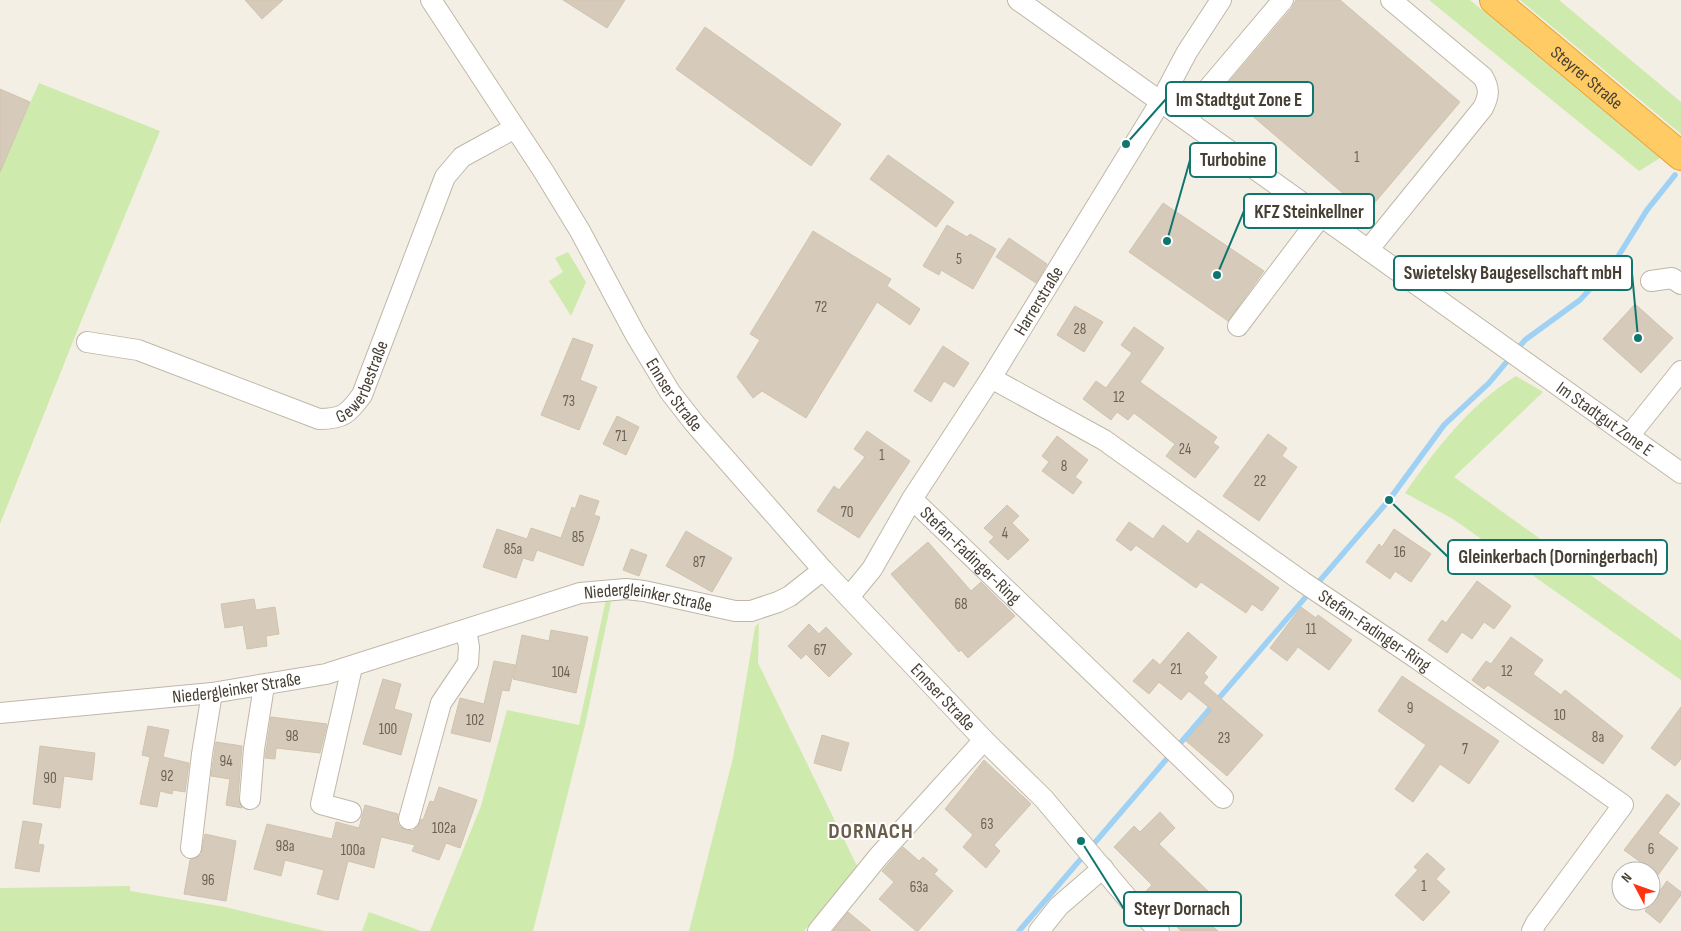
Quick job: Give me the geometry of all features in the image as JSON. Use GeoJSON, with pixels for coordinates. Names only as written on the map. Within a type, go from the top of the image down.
{"type":"FeatureCollection","features":[{"type":"Feature","properties":{"kind":"highway","name":"Steyrer Straße"},"geometry":{"type":"LineString","coordinates":[[1494,0],[1681,156]]}},
{"type":"Feature","properties":{"kind":"street","name":"Ennser Straße"},"geometry":{"type":"LineString","coordinates":[[430,0],[515,128],[580,231],[635,334],[670,392],[695,424],[822,570],[984,740],[1022,776],[1159,931]]}},
{"type":"Feature","properties":{"kind":"street"},"geometry":{"type":"LineString","coordinates":[[1018,0],[1368,250],[1483,108],[1489,96],[1488,86],[1483,77],[1391,0]]}},
{"type":"Feature","properties":{"kind":"street","name":"Harrerstraße"},"geometry":{"type":"LineString","coordinates":[[849,597],[872,569],[912,499],[991,378],[1161,101],[1187,52],[1221,0]]}},
{"type":"Feature","properties":{"kind":"street"},"geometry":{"type":"LineString","coordinates":[[1187,120],[1206,91],[1283,0]]}},
{"type":"Feature","properties":{"kind":"street","name":"Gewerbestraße"},"geometry":{"type":"LineString","coordinates":[[87,342],[138,350],[319,419],[338,419],[351,410],[362,395],[445,177],[462,157],[515,128]]}},
{"type":"Feature","properties":{"kind":"street"},"geometry":{"type":"LineString","coordinates":[[1238,326],[1321,216]]}},
{"type":"Feature","properties":{"kind":"street","name":"Im Stadtgut Zone E"},"geometry":{"type":"LineString","coordinates":[[1368,250],[1681,473]]}},
{"type":"Feature","properties":{"kind":"street"},"geometry":{"type":"LineString","coordinates":[[1651,281],[1672,278],[1681,284]]}},
{"type":"Feature","properties":{"kind":"street"},"geometry":{"type":"LineString","coordinates":[[1629,436],[1681,371]]}},
{"type":"Feature","properties":{"kind":"street","name":"Stefan-Fadinger-Ring"},"geometry":{"type":"LineString","coordinates":[[991,378],[1104,440],[1311,588],[1416,658],[1623,806],[1532,931]]}},
{"type":"Feature","properties":{"kind":"street","name":"Stefan-Fadinger-Ring"},"geometry":{"type":"LineString","coordinates":[[912,499],[1223,798]]}},
{"type":"Feature","properties":{"kind":"street","name":"Niedergleinker Straße"},"geometry":{"type":"LineString","coordinates":[[0,713],[212,693],[264,686],[352,667],[580,593],[601,590],[644,591],[735,611],[751,611],[790,596],[822,570]]}},
{"type":"Feature","properties":{"kind":"street"},"geometry":{"type":"LineString","coordinates":[[409,819],[441,702],[468,662],[469,647],[466,630]]}},
{"type":"Feature","properties":{"kind":"street"},"geometry":{"type":"LineString","coordinates":[[351,812],[321,804],[352,667]]}},
{"type":"Feature","properties":{"kind":"street"},"geometry":{"type":"LineString","coordinates":[[250,799],[254,749],[264,686]]}},
{"type":"Feature","properties":{"kind":"street"},"geometry":{"type":"LineString","coordinates":[[191,848],[202,754],[212,693]]}},
{"type":"Feature","properties":{"kind":"street","name":"Ennser Straße"},"geometry":{"type":"LineString","coordinates":[[818,931],[878,857],[984,740]]}},
{"type":"Feature","properties":{"kind":"street"},"geometry":{"type":"LineString","coordinates":[[1039,931],[1099,862]]}},
{"type":"Feature","properties":{"kind":"green space"},"geometry":{"type":"Polygon","coordinates":[[[1429,0],[1470,0],[1660,158],[1639,171],[1429,0]]]}},
{"type":"Feature","properties":{"kind":"green space"},"geometry":{"type":"Polygon","coordinates":[[[1520,0],[1559,0],[1681,102],[1681,134],[1520,0]]]}},
{"type":"Feature","properties":{"kind":"green space"},"geometry":{"type":"Polygon","coordinates":[[[39,83],[160,131],[0,524],[0,150],[8,153],[39,83]]]}},
{"type":"Feature","properties":{"kind":"green space"},"geometry":{"type":"Polygon","coordinates":[[[568,252],[586,282],[571,316],[549,281],[563,272],[555,258],[568,252]]]}},
{"type":"Feature","properties":{"kind":"green space"},"geometry":{"type":"Polygon","coordinates":[[[1516,376],[1543,392],[1454,477],[1681,640],[1681,680],[1453,519],[1405,493],[1455,428],[1499,387],[1516,376]]]}},
{"type":"Feature","properties":{"kind":"green space"},"geometry":{"type":"Polygon","coordinates":[[[606,599],[611,602],[585,725],[533,931],[430,931],[481,806],[507,710],[579,725],[606,599]]]}},
{"type":"Feature","properties":{"kind":"green space"},"geometry":{"type":"Polygon","coordinates":[[[759,623],[758,663],[857,866],[804,931],[689,931],[733,758],[755,627],[759,623]]]}},
{"type":"Feature","properties":{"kind":"green space"},"geometry":{"type":"Polygon","coordinates":[[[130,886],[130,891],[225,907],[325,931],[0,931],[0,888],[130,886]]]}},
{"type":"Feature","properties":{"kind":"green space"},"geometry":{"type":"Polygon","coordinates":[[[369,912],[421,931],[362,931],[369,912]]]}},
{"type":"Feature","properties":{"kind":"building"},"geometry":{"type":"Polygon","coordinates":[[[245,0],[283,0],[262,19],[245,0]]]}},
{"type":"Feature","properties":{"kind":"building"},"geometry":{"type":"Polygon","coordinates":[[[563,0],[625,0],[607,28],[563,0]]]}},
{"type":"Feature","properties":{"kind":"building"},"geometry":{"type":"Polygon","coordinates":[[[1296,0],[1340,0],[1460,102],[1366,213],[1222,90],[1292,8],[1296,0]]]}},
{"type":"Feature","properties":{"kind":"building"},"geometry":{"type":"Polygon","coordinates":[[[705,27],[841,124],[811,166],[676,69],[705,27]]]}},
{"type":"Feature","properties":{"kind":"building"},"geometry":{"type":"Polygon","coordinates":[[[0,89],[30,102],[0,172],[0,89]]]}},
{"type":"Feature","properties":{"kind":"building"},"geometry":{"type":"Polygon","coordinates":[[[888,155],[954,202],[936,227],[870,179],[888,155]]]}},
{"type":"Feature","properties":{"kind":"building"},"geometry":{"type":"Polygon","coordinates":[[[1163,203],[1264,271],[1228,321],[1129,252],[1163,203]]]}},
{"type":"Feature","properties":{"kind":"building"},"geometry":{"type":"Polygon","coordinates":[[[947,225],[967,237],[970,234],[996,249],[973,289],[941,270],[939,275],[923,266],[947,225]]]}},
{"type":"Feature","properties":{"kind":"building"},"geometry":{"type":"Polygon","coordinates":[[[813,231],[891,279],[887,286],[920,309],[910,325],[877,302],[806,418],[762,391],[753,398],[737,377],[760,340],[750,334],[813,231]]]}},
{"type":"Feature","properties":{"kind":"building"},"geometry":{"type":"Polygon","coordinates":[[[1009,238],[1047,264],[1036,283],[996,257],[1009,238]]]}},
{"type":"Feature","properties":{"kind":"building"},"geometry":{"type":"Polygon","coordinates":[[[1635,304],[1673,338],[1641,373],[1603,339],[1635,304]]]}},
{"type":"Feature","properties":{"kind":"building"},"geometry":{"type":"Polygon","coordinates":[[[1075,306],[1103,322],[1084,352],[1057,335],[1075,306]]]}},
{"type":"Feature","properties":{"kind":"building"},"geometry":{"type":"Polygon","coordinates":[[[1134,327],[1164,348],[1140,382],[1217,437],[1213,443],[1219,447],[1195,478],[1166,456],[1175,444],[1134,413],[1128,420],[1117,412],[1111,420],[1083,399],[1096,381],[1106,388],[1132,353],[1121,345],[1134,327]]]}},
{"type":"Feature","properties":{"kind":"building"},"geometry":{"type":"Polygon","coordinates":[[[573,338],[593,345],[580,380],[597,387],[579,430],[541,415],[573,338]]]}},
{"type":"Feature","properties":{"kind":"building"},"geometry":{"type":"Polygon","coordinates":[[[943,346],[969,363],[954,387],[944,381],[931,402],[914,391],[943,346]]]}},
{"type":"Feature","properties":{"kind":"building"},"geometry":{"type":"Polygon","coordinates":[[[617,416],[639,427],[626,455],[603,444],[617,416]]]}},
{"type":"Feature","properties":{"kind":"building"},"geometry":{"type":"Polygon","coordinates":[[[867,431],[910,461],[859,538],[817,511],[834,486],[839,490],[865,457],[854,449],[867,431]]]}},
{"type":"Feature","properties":{"kind":"building"},"geometry":{"type":"Polygon","coordinates":[[[1268,434],[1287,448],[1282,456],[1297,467],[1259,521],[1223,496],[1268,434]]]}},
{"type":"Feature","properties":{"kind":"building"},"geometry":{"type":"Polygon","coordinates":[[[1057,436],[1088,460],[1075,477],[1082,482],[1073,494],[1042,471],[1049,462],[1042,456],[1057,436]]]}},
{"type":"Feature","properties":{"kind":"building"},"geometry":{"type":"Polygon","coordinates":[[[580,495],[599,501],[594,515],[600,517],[583,566],[537,550],[533,561],[523,558],[516,578],[483,567],[497,529],[527,539],[531,528],[561,538],[572,507],[575,509],[580,495]]]}},
{"type":"Feature","properties":{"kind":"building"},"geometry":{"type":"Polygon","coordinates":[[[1007,505],[1019,516],[1012,523],[1029,540],[1008,560],[989,542],[994,537],[984,528],[1007,505]]]}},
{"type":"Feature","properties":{"kind":"building"},"geometry":{"type":"Polygon","coordinates":[[[1129,522],[1153,539],[1163,525],[1188,544],[1198,530],[1279,588],[1262,611],[1252,604],[1246,613],[1201,582],[1196,588],[1136,545],[1131,551],[1116,540],[1129,522]]]}},
{"type":"Feature","properties":{"kind":"building"},"geometry":{"type":"Polygon","coordinates":[[[1394,529],[1431,554],[1411,582],[1395,571],[1390,579],[1366,562],[1379,544],[1382,547],[1394,529]]]}},
{"type":"Feature","properties":{"kind":"building"},"geometry":{"type":"Polygon","coordinates":[[[686,531],[732,558],[712,592],[666,566],[686,531]]]}},
{"type":"Feature","properties":{"kind":"building"},"geometry":{"type":"Polygon","coordinates":[[[928,542],[971,591],[981,582],[1015,616],[968,658],[961,650],[959,652],[891,574],[928,542]]]}},
{"type":"Feature","properties":{"kind":"building"},"geometry":{"type":"Polygon","coordinates":[[[631,549],[647,555],[639,576],[623,570],[631,549]]]}},
{"type":"Feature","properties":{"kind":"building"},"geometry":{"type":"Polygon","coordinates":[[[1477,581],[1511,606],[1494,629],[1484,622],[1472,639],[1462,632],[1447,653],[1428,640],[1442,620],[1446,623],[1477,581]]]}},
{"type":"Feature","properties":{"kind":"building"},"geometry":{"type":"Polygon","coordinates":[[[254,599],[256,610],[275,607],[279,634],[266,636],[267,646],[247,649],[243,625],[225,628],[221,604],[254,599]]]}},
{"type":"Feature","properties":{"kind":"building"},"geometry":{"type":"Polygon","coordinates":[[[1301,607],[1316,618],[1318,615],[1352,640],[1329,670],[1298,647],[1287,661],[1270,648],[1301,607]]]}},
{"type":"Feature","properties":{"kind":"building"},"geometry":{"type":"Polygon","coordinates":[[[809,624],[819,634],[826,627],[852,654],[829,677],[806,654],[801,659],[788,646],[809,624]]]}},
{"type":"Feature","properties":{"kind":"building"},"geometry":{"type":"Polygon","coordinates":[[[551,630],[588,637],[576,693],[513,679],[522,635],[549,641],[551,630]]]}},
{"type":"Feature","properties":{"kind":"building"},"geometry":{"type":"Polygon","coordinates":[[[1188,632],[1217,657],[1204,673],[1208,677],[1203,683],[1263,735],[1227,776],[1186,741],[1212,710],[1189,691],[1181,700],[1159,682],[1149,694],[1133,681],[1153,659],[1160,665],[1188,632]]]}},
{"type":"Feature","properties":{"kind":"building"},"geometry":{"type":"Polygon","coordinates":[[[1511,637],[1543,660],[1533,674],[1561,695],[1565,690],[1623,736],[1603,764],[1488,685],[1484,689],[1472,680],[1486,661],[1491,664],[1511,637]]]}},
{"type":"Feature","properties":{"kind":"building"},"geometry":{"type":"Polygon","coordinates":[[[494,661],[515,665],[509,691],[502,690],[490,742],[451,733],[460,698],[484,704],[494,661]]]}},
{"type":"Feature","properties":{"kind":"building"},"geometry":{"type":"Polygon","coordinates":[[[1402,676],[1499,741],[1469,784],[1440,764],[1413,802],[1395,789],[1426,745],[1378,711],[1402,676]]]}},
{"type":"Feature","properties":{"kind":"building"},"geometry":{"type":"Polygon","coordinates":[[[383,679],[401,684],[394,709],[412,714],[401,755],[363,744],[383,679]]]}},
{"type":"Feature","properties":{"kind":"building"},"geometry":{"type":"Polygon","coordinates":[[[1681,707],[1681,759],[1675,766],[1651,748],[1681,707]]]}},
{"type":"Feature","properties":{"kind":"building"},"geometry":{"type":"Polygon","coordinates":[[[271,717],[327,724],[320,753],[276,748],[275,759],[265,758],[271,717]]]}},
{"type":"Feature","properties":{"kind":"building"},"geometry":{"type":"Polygon","coordinates":[[[148,726],[169,730],[163,757],[189,763],[185,792],[173,790],[172,794],[160,791],[157,807],[140,804],[150,757],[142,755],[148,726]]]}},
{"type":"Feature","properties":{"kind":"building"},"geometry":{"type":"Polygon","coordinates":[[[822,735],[849,743],[841,771],[814,763],[822,735]]]}},
{"type":"Feature","properties":{"kind":"building"},"geometry":{"type":"Polygon","coordinates":[[[216,742],[242,746],[238,798],[242,808],[226,805],[230,779],[211,776],[216,742]]]}},
{"type":"Feature","properties":{"kind":"building"},"geometry":{"type":"Polygon","coordinates":[[[40,746],[95,753],[92,780],[64,776],[60,808],[33,804],[40,746]]]}},
{"type":"Feature","properties":{"kind":"building"},"geometry":{"type":"Polygon","coordinates":[[[984,760],[1031,804],[994,845],[1000,851],[986,868],[963,847],[973,835],[945,809],[984,760]]]}},
{"type":"Feature","properties":{"kind":"building"},"geometry":{"type":"Polygon","coordinates":[[[439,787],[477,800],[460,848],[446,843],[439,860],[412,851],[415,845],[381,837],[374,868],[348,861],[338,900],[317,894],[324,870],[285,860],[281,876],[254,869],[267,824],[332,839],[336,822],[359,828],[365,805],[398,814],[397,822],[400,827],[412,831],[418,827],[421,819],[423,820],[430,801],[434,802],[439,787]]]}},
{"type":"Feature","properties":{"kind":"building"},"geometry":{"type":"Polygon","coordinates":[[[1667,794],[1680,804],[1658,833],[1678,848],[1661,871],[1661,861],[1639,861],[1624,850],[1667,794]]]}},
{"type":"Feature","properties":{"kind":"building"},"geometry":{"type":"Polygon","coordinates":[[[1160,812],[1175,828],[1159,844],[1213,896],[1196,913],[1218,931],[1181,931],[1143,894],[1152,885],[1114,847],[1134,826],[1140,832],[1160,812]]]}},
{"type":"Feature","properties":{"kind":"building"},"geometry":{"type":"Polygon","coordinates":[[[23,821],[42,824],[38,844],[44,845],[39,872],[15,868],[23,821]]]}},
{"type":"Feature","properties":{"kind":"building"},"geometry":{"type":"Polygon","coordinates":[[[205,834],[236,841],[226,901],[184,894],[190,860],[201,855],[205,834]]]}},
{"type":"Feature","properties":{"kind":"building"},"geometry":{"type":"Polygon","coordinates":[[[903,847],[919,861],[923,857],[938,870],[934,874],[953,891],[918,931],[879,899],[894,882],[882,871],[903,847]]]}},
{"type":"Feature","properties":{"kind":"building"},"geometry":{"type":"Polygon","coordinates":[[[1427,853],[1445,869],[1436,879],[1450,892],[1423,921],[1395,895],[1418,870],[1414,867],[1427,853]]]}},
{"type":"Feature","properties":{"kind":"building"},"geometry":{"type":"Polygon","coordinates":[[[1667,881],[1681,892],[1681,895],[1660,923],[1645,911],[1661,911],[1661,889],[1667,881]]]}},
{"type":"Feature","properties":{"kind":"building"},"geometry":{"type":"Polygon","coordinates":[[[848,912],[871,931],[833,931],[848,912]]]}},
{"type":"Feature","properties":{"kind":"waterway"},"geometry":{"type":"LineString","coordinates":[[1019,931],[1389,500],[1444,425],[1489,383],[1525,340],[1580,300],[1614,263],[1647,210],[1675,175]]}},
{"type":"Feature","properties":{"kind":"place","name":"Im Stadtgut Zone E"},"geometry":{"type":"Point","coordinates":[1126,144]}},
{"type":"Feature","properties":{"kind":"place","name":"Turbobine"},"geometry":{"type":"Point","coordinates":[1167,241]}},
{"type":"Feature","properties":{"kind":"place","name":"KFZ Steinkellner"},"geometry":{"type":"Point","coordinates":[1217,275]}},
{"type":"Feature","properties":{"kind":"place","name":"Swietelsky Baugesellschaft mbH"},"geometry":{"type":"Point","coordinates":[1638,338]}},
{"type":"Feature","properties":{"kind":"place","name":"Gleinkerbach (Dorningerbach)"},"geometry":{"type":"Point","coordinates":[1389,500]}},
{"type":"Feature","properties":{"kind":"place","name":"Steyr Dornach"},"geometry":{"type":"Point","coordinates":[1081,841]}},
{"type":"Feature","properties":{"kind":"district","name":"DORNACH"},"geometry":{"type":"Point","coordinates":[871,831]}}]}
